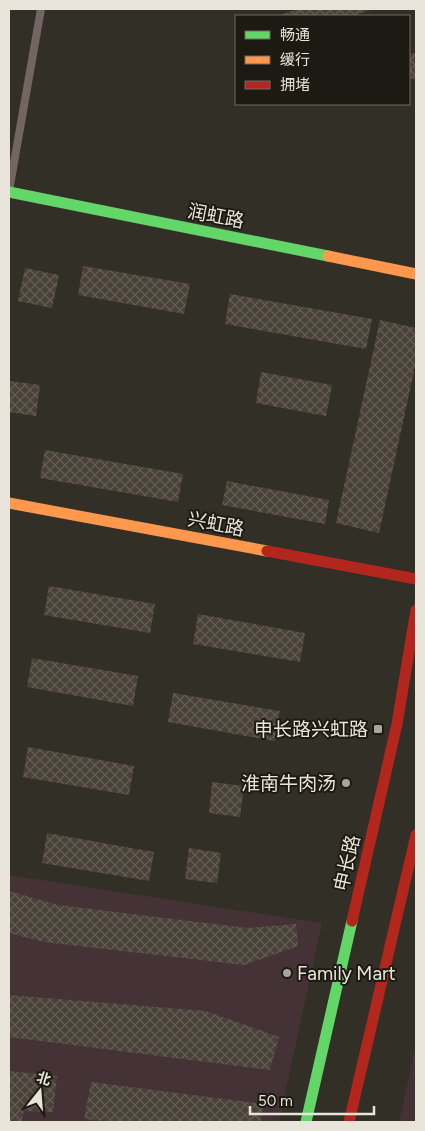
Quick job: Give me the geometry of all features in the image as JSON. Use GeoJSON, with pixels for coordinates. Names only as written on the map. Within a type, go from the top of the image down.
{"type":"FeatureCollection","features":[{"type":"Feature","properties":{"kind":"street","name":"润虹路"},"geometry":{"type":"LineString","coordinates":[[9,192],[416,274]]}},
{"type":"Feature","properties":{"kind":"street","name":"兴虹路"},"geometry":{"type":"LineString","coordinates":[[9,503],[416,579]]}},
{"type":"Feature","properties":{"kind":"street","name":"申长路"},"geometry":{"type":"LineString","coordinates":[[306,1122],[397,724],[416,610]]}},
{"type":"Feature","properties":{"kind":"street"},"geometry":{"type":"LineString","coordinates":[[349,1122],[416,835]]}},
{"type":"Feature","properties":{"kind":"lane"},"geometry":{"type":"LineString","coordinates":[[9,192],[41,9]]}},
{"type":"Feature","properties":{"kind":"shaded area"},"geometry":{"type":"Polygon","coordinates":[[[9,875],[322,923],[279,1122],[9,1122],[9,875]]]}},
{"type":"Feature","properties":{"kind":"shaded area"},"geometry":{"type":"Polygon","coordinates":[[[416,1044],[416,1122],[399,1122],[416,1044]]]}},
{"type":"Feature","properties":{"kind":"building"},"geometry":{"type":"Polygon","coordinates":[[[298,9],[373,9],[356,15],[281,15],[298,9]]]}},
{"type":"Feature","properties":{"kind":"building"},"geometry":{"type":"Polygon","coordinates":[[[410,53],[416,54],[416,80],[410,78],[410,53]]]}},
{"type":"Feature","properties":{"kind":"building"},"geometry":{"type":"Polygon","coordinates":[[[83,266],[190,284],[184,314],[78,295],[83,266]]]}},
{"type":"Feature","properties":{"kind":"building"},"geometry":{"type":"Polygon","coordinates":[[[25,268],[59,275],[52,308],[18,301],[25,268]]]}},
{"type":"Feature","properties":{"kind":"building"},"geometry":{"type":"Polygon","coordinates":[[[230,294],[372,319],[366,349],[225,324],[230,294]]]}},
{"type":"Feature","properties":{"kind":"building"},"geometry":{"type":"Polygon","coordinates":[[[380,320],[416,328],[416,362],[379,533],[336,523],[380,320]]]}},
{"type":"Feature","properties":{"kind":"building"},"geometry":{"type":"Polygon","coordinates":[[[261,372],[332,385],[326,416],[256,403],[261,372]]]}},
{"type":"Feature","properties":{"kind":"building"},"geometry":{"type":"Polygon","coordinates":[[[9,381],[40,385],[36,416],[9,412],[9,381]]]}},
{"type":"Feature","properties":{"kind":"building"},"geometry":{"type":"Polygon","coordinates":[[[45,450],[183,474],[178,502],[40,478],[45,450]]]}},
{"type":"Feature","properties":{"kind":"building"},"geometry":{"type":"Polygon","coordinates":[[[227,481],[329,500],[325,524],[222,505],[227,481]]]}},
{"type":"Feature","properties":{"kind":"building"},"geometry":{"type":"Polygon","coordinates":[[[49,586],[155,604],[150,633],[44,615],[49,586]]]}},
{"type":"Feature","properties":{"kind":"building"},"geometry":{"type":"Polygon","coordinates":[[[198,614],[305,633],[300,662],[193,644],[198,614]]]}},
{"type":"Feature","properties":{"kind":"building"},"geometry":{"type":"Polygon","coordinates":[[[32,658],[138,676],[133,706],[27,687],[32,658]]]}},
{"type":"Feature","properties":{"kind":"building"},"geometry":{"type":"Polygon","coordinates":[[[173,693],[280,711],[275,741],[168,722],[173,693]]]}},
{"type":"Feature","properties":{"kind":"building"},"geometry":{"type":"Polygon","coordinates":[[[28,747],[134,766],[129,795],[23,777],[28,747]]]}},
{"type":"Feature","properties":{"kind":"building"},"geometry":{"type":"Polygon","coordinates":[[[212,782],[244,786],[240,817],[209,813],[212,782]]]}},
{"type":"Feature","properties":{"kind":"building"},"geometry":{"type":"Polygon","coordinates":[[[47,833],[154,852],[149,881],[42,863],[47,833]]]}},
{"type":"Feature","properties":{"kind":"building"},"geometry":{"type":"Polygon","coordinates":[[[189,848],[221,853],[217,883],[185,879],[189,848]]]}},
{"type":"Feature","properties":{"kind":"building"},"geometry":{"type":"Polygon","coordinates":[[[9,891],[58,905],[248,928],[296,924],[298,946],[244,965],[44,942],[9,933],[9,891]]]}},
{"type":"Feature","properties":{"kind":"building"},"geometry":{"type":"Polygon","coordinates":[[[9,995],[206,1011],[279,1037],[270,1070],[9,1037],[9,995]]]}},
{"type":"Feature","properties":{"kind":"building"},"geometry":{"type":"Polygon","coordinates":[[[9,1071],[57,1076],[53,1112],[24,1111],[21,1122],[9,1122],[9,1071]]]}},
{"type":"Feature","properties":{"kind":"building"},"geometry":{"type":"Polygon","coordinates":[[[91,1082],[264,1104],[260,1122],[113,1122],[84,1119],[91,1082]]]}},
{"type":"Feature","properties":{"kind":"traffic: fast"},"geometry":{"type":"LineString","coordinates":[[9,192],[328,256]]}},
{"type":"Feature","properties":{"kind":"traffic: fast"},"geometry":{"type":"LineString","coordinates":[[306,1122],[352,921]]}},
{"type":"Feature","properties":{"kind":"traffic: slow"},"geometry":{"type":"LineString","coordinates":[[328,256],[416,274]]}},
{"type":"Feature","properties":{"kind":"traffic: slow"},"geometry":{"type":"LineString","coordinates":[[9,503],[267,551]]}},
{"type":"Feature","properties":{"kind":"traffic: jam"},"geometry":{"type":"LineString","coordinates":[[267,551],[416,579]]}},
{"type":"Feature","properties":{"kind":"traffic: jam"},"geometry":{"type":"LineString","coordinates":[[352,921],[397,724],[416,610]]}},
{"type":"Feature","properties":{"kind":"traffic: jam"},"geometry":{"type":"LineString","coordinates":[[349,1122],[416,835]]}},
{"type":"Feature","properties":{"kind":"place","name":"申长路兴虹路"},"geometry":{"type":"Point","coordinates":[378,729]}},
{"type":"Feature","properties":{"kind":"place","name":"淮南牛肉汤"},"geometry":{"type":"Point","coordinates":[346,783]}},
{"type":"Feature","properties":{"kind":"place","name":"Family Mart"},"geometry":{"type":"Point","coordinates":[287,973]}}]}
